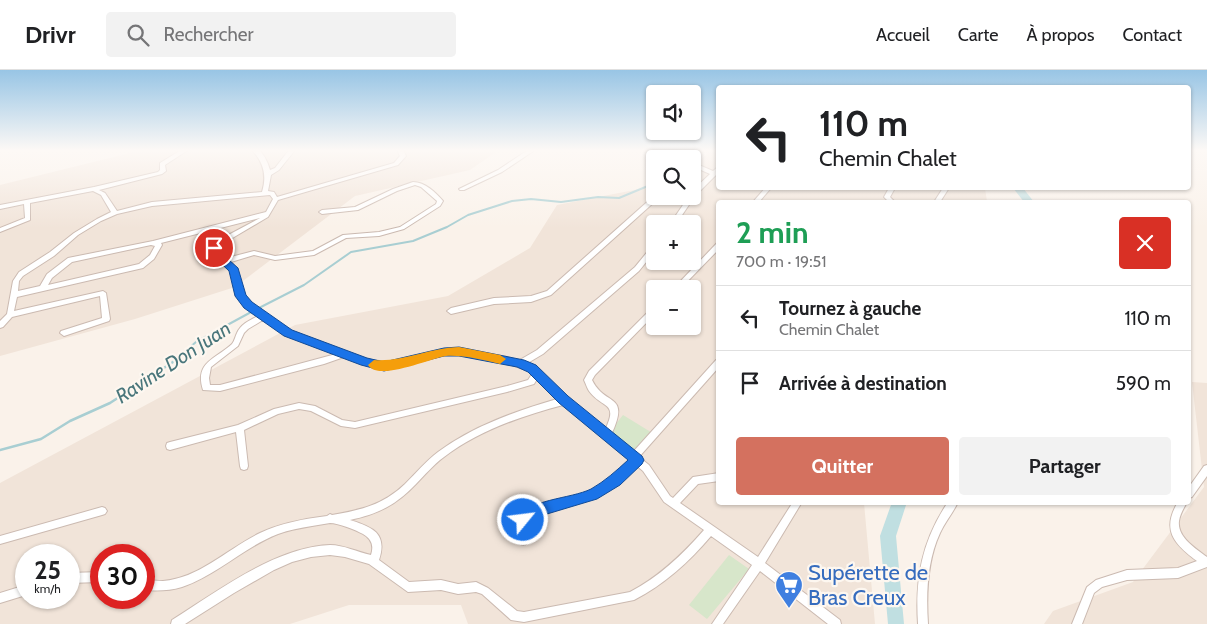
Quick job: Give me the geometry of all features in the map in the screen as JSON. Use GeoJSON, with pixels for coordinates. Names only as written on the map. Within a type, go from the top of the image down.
{"type":"FeatureCollection","features":[{"type":"Feature","properties":{"kind":"street"},"geometry":{"type":"LineString","coordinates":[[0,207],[94,189],[145,176]]}},
{"type":"Feature","properties":{"kind":"street"},"geometry":{"type":"LineString","coordinates":[[265,192],[268,176]]}},
{"type":"Feature","properties":{"kind":"street"},"geometry":{"type":"LineString","coordinates":[[355,176],[276,199],[268,213],[258,222],[216,245],[213,251],[234,270],[241,296],[248,305],[288,333],[384,367],[444,352],[459,352],[520,363],[537,374],[564,400],[636,459],[652,474],[661,492],[674,504],[760,564],[836,624]]}},
{"type":"Feature","properties":{"kind":"street"},"geometry":{"type":"LineString","coordinates":[[462,189],[490,176]]}},
{"type":"Feature","properties":{"kind":"street"},"geometry":{"type":"LineString","coordinates":[[701,186],[710,176]]}},
{"type":"Feature","properties":{"kind":"street"},"geometry":{"type":"LineString","coordinates":[[226,261],[254,253],[275,258],[314,253],[321,251],[345,236],[379,234],[402,228],[438,205],[439,200],[420,184],[415,183],[395,190],[356,209],[322,212]]}},
{"type":"Feature","properties":{"kind":"street"},"geometry":{"type":"LineString","coordinates":[[94,189],[103,194],[115,213]]}},
{"type":"Feature","properties":{"kind":"street"},"geometry":{"type":"LineString","coordinates":[[758,200],[766,190]]}},
{"type":"Feature","properties":{"kind":"street"},"geometry":{"type":"LineString","coordinates":[[0,326],[10,315],[16,281],[21,274],[52,254],[80,231],[115,213],[152,204],[236,197],[265,192],[275,195],[276,199]]}},
{"type":"Feature","properties":{"kind":"street"},"geometry":{"type":"LineString","coordinates":[[0,230],[28,219],[27,202]]}},
{"type":"Feature","properties":{"kind":"street"},"geometry":{"type":"LineString","coordinates":[[451,311],[494,301],[531,299],[549,293],[648,205]]}},
{"type":"Feature","properties":{"kind":"street"},"geometry":{"type":"LineString","coordinates":[[42,289],[55,270],[70,260],[154,243],[268,213]]}},
{"type":"Feature","properties":{"kind":"street"},"geometry":{"type":"LineString","coordinates":[[14,295],[141,266],[149,261],[159,247],[154,243]]}},
{"type":"Feature","properties":{"kind":"street"},"geometry":{"type":"LineString","coordinates":[[685,280],[716,248]]}},
{"type":"Feature","properties":{"kind":"street"},"geometry":{"type":"LineString","coordinates":[[520,363],[540,352],[637,269],[646,258]]}},
{"type":"Feature","properties":{"kind":"street"},"geometry":{"type":"LineString","coordinates":[[10,315],[103,293],[106,319],[64,333]]}},
{"type":"Feature","properties":{"kind":"street"},"geometry":{"type":"LineString","coordinates":[[263,315],[242,330],[234,347],[208,364],[206,388],[227,386],[345,354]]}},
{"type":"Feature","properties":{"kind":"street"},"geometry":{"type":"LineString","coordinates":[[607,435],[616,412],[613,406],[591,387],[588,380],[592,373],[646,319]]}},
{"type":"Feature","properties":{"kind":"street"},"geometry":{"type":"LineString","coordinates":[[523,541],[521,527],[527,515],[592,495],[615,481],[716,366]]}},
{"type":"Feature","properties":{"kind":"street"},"geometry":{"type":"LineString","coordinates":[[170,446],[240,428],[277,411],[298,406],[312,408],[346,424],[364,424],[507,389],[531,382],[537,374]]}},
{"type":"Feature","properties":{"kind":"street"},"geometry":{"type":"LineString","coordinates":[[155,587],[179,584],[202,573],[266,535],[298,524],[369,510],[386,504],[440,455],[458,444],[517,415],[564,400]]}},
{"type":"Feature","properties":{"kind":"street"},"geometry":{"type":"LineString","coordinates":[[240,428],[244,466]]}},
{"type":"Feature","properties":{"kind":"street"},"geometry":{"type":"LineString","coordinates":[[1191,491],[1207,469]]}},
{"type":"Feature","properties":{"kind":"street"},"geometry":{"type":"LineString","coordinates":[[674,504],[696,480],[716,477]]}},
{"type":"Feature","properties":{"kind":"street"},"geometry":{"type":"LineString","coordinates":[[717,624],[760,564],[796,505]]}},
{"type":"Feature","properties":{"kind":"street"},"geometry":{"type":"LineString","coordinates":[[923,624],[921,590],[923,569],[932,540],[942,518],[952,505]]}},
{"type":"Feature","properties":{"kind":"street"},"geometry":{"type":"LineString","coordinates":[[1181,505],[1175,516],[1176,534],[1182,543],[1206,562]]}},
{"type":"Feature","properties":{"kind":"street"},"geometry":{"type":"LineString","coordinates":[[0,540],[102,511]]}},
{"type":"Feature","properties":{"kind":"street"},"geometry":{"type":"LineString","coordinates":[[330,518],[366,529],[375,539],[378,552],[375,558],[371,560]]}},
{"type":"Feature","properties":{"kind":"street"},"geometry":{"type":"LineString","coordinates":[[176,624],[273,565],[304,552],[332,550],[371,560],[408,587],[441,585],[458,589],[476,587],[485,591],[515,616],[524,617],[631,597],[645,590],[696,547],[710,530]]}},
{"type":"Feature","properties":{"kind":"street"},"geometry":{"type":"LineString","coordinates":[[1077,624],[1090,590],[1099,584],[1127,575],[1178,573],[1206,562]]}},
{"type":"Feature","properties":{"kind":"street"},"geometry":{"type":"LineString","coordinates":[[0,598],[15,593]]}},
{"type":"Feature","properties":{"kind":"shaded area"},"geometry":{"type":"Polygon","coordinates":[[[37,176],[444,176],[355,196],[235,287],[135,319],[0,356],[0,185],[37,176]]]}},
{"type":"Feature","properties":{"kind":"shaded area"},"geometry":{"type":"Polygon","coordinates":[[[701,176],[716,176],[716,190],[985,190],[987,200],[716,200],[716,505],[864,505],[875,624],[468,624],[461,605],[349,605],[290,624],[0,624],[0,483],[295,325],[448,296],[530,248],[557,205],[646,188],[646,205],[701,205],[701,176]]]}},
{"type":"Feature","properties":{"kind":"shaded area"},"geometry":{"type":"Polygon","coordinates":[[[1192,382],[1207,383],[1207,624],[1044,624],[1053,611],[1133,582],[1204,487],[1192,382]]]}},
{"type":"Feature","properties":{"kind":"green space"},"geometry":{"type":"Polygon","coordinates":[[[623,415],[654,434],[636,454],[608,434],[623,415]]]}},
{"type":"Feature","properties":{"kind":"green space"},"geometry":{"type":"Polygon","coordinates":[[[729,555],[749,569],[707,619],[689,605],[729,555]]]}},
{"type":"Feature","properties":{"kind":"waterway","name":"Ravine Don Juan"},"geometry":{"type":"LineString","coordinates":[[257,309],[304,285],[351,252],[413,241],[447,227],[468,215],[512,201],[531,199],[561,202],[598,197],[619,198],[646,187]]}},
{"type":"Feature","properties":{"kind":"waterway"},"geometry":{"type":"LineString","coordinates":[[1020,190],[1027,200]]}},
{"type":"Feature","properties":{"kind":"waterway","name":"Ravine Don Juan"},"geometry":{"type":"LineString","coordinates":[[183,353],[196,342],[253,311]]}},
{"type":"Feature","properties":{"kind":"waterway","name":"Ravine Don Juan"},"geometry":{"type":"LineString","coordinates":[[0,450],[41,439],[70,421],[110,403],[173,362],[185,352]]}},
{"type":"Feature","properties":{"kind":"waterway"},"geometry":{"type":"LineString","coordinates":[[896,624],[888,536],[899,505]]}},
{"type":"Feature","properties":{"kind":"slow traffic"},"geometry":{"type":"LineString","coordinates":[[374,365],[392,366],[444,352],[459,352],[500,359]]}},
{"type":"Feature","properties":{"kind":"place","name":"Supérette de Bras Creux"},"geometry":{"type":"Point","coordinates":[789,609]}},
{"type":"Feature","properties":{"kind":"route"},"geometry":{"type":"LineString","coordinates":[[214,248],[213,251],[234,270],[241,296],[248,305],[288,333],[365,362],[384,367],[444,352],[473,354],[520,363],[532,369],[563,400],[637,460],[615,481],[592,495],[533,512],[523,520]]}}]}
